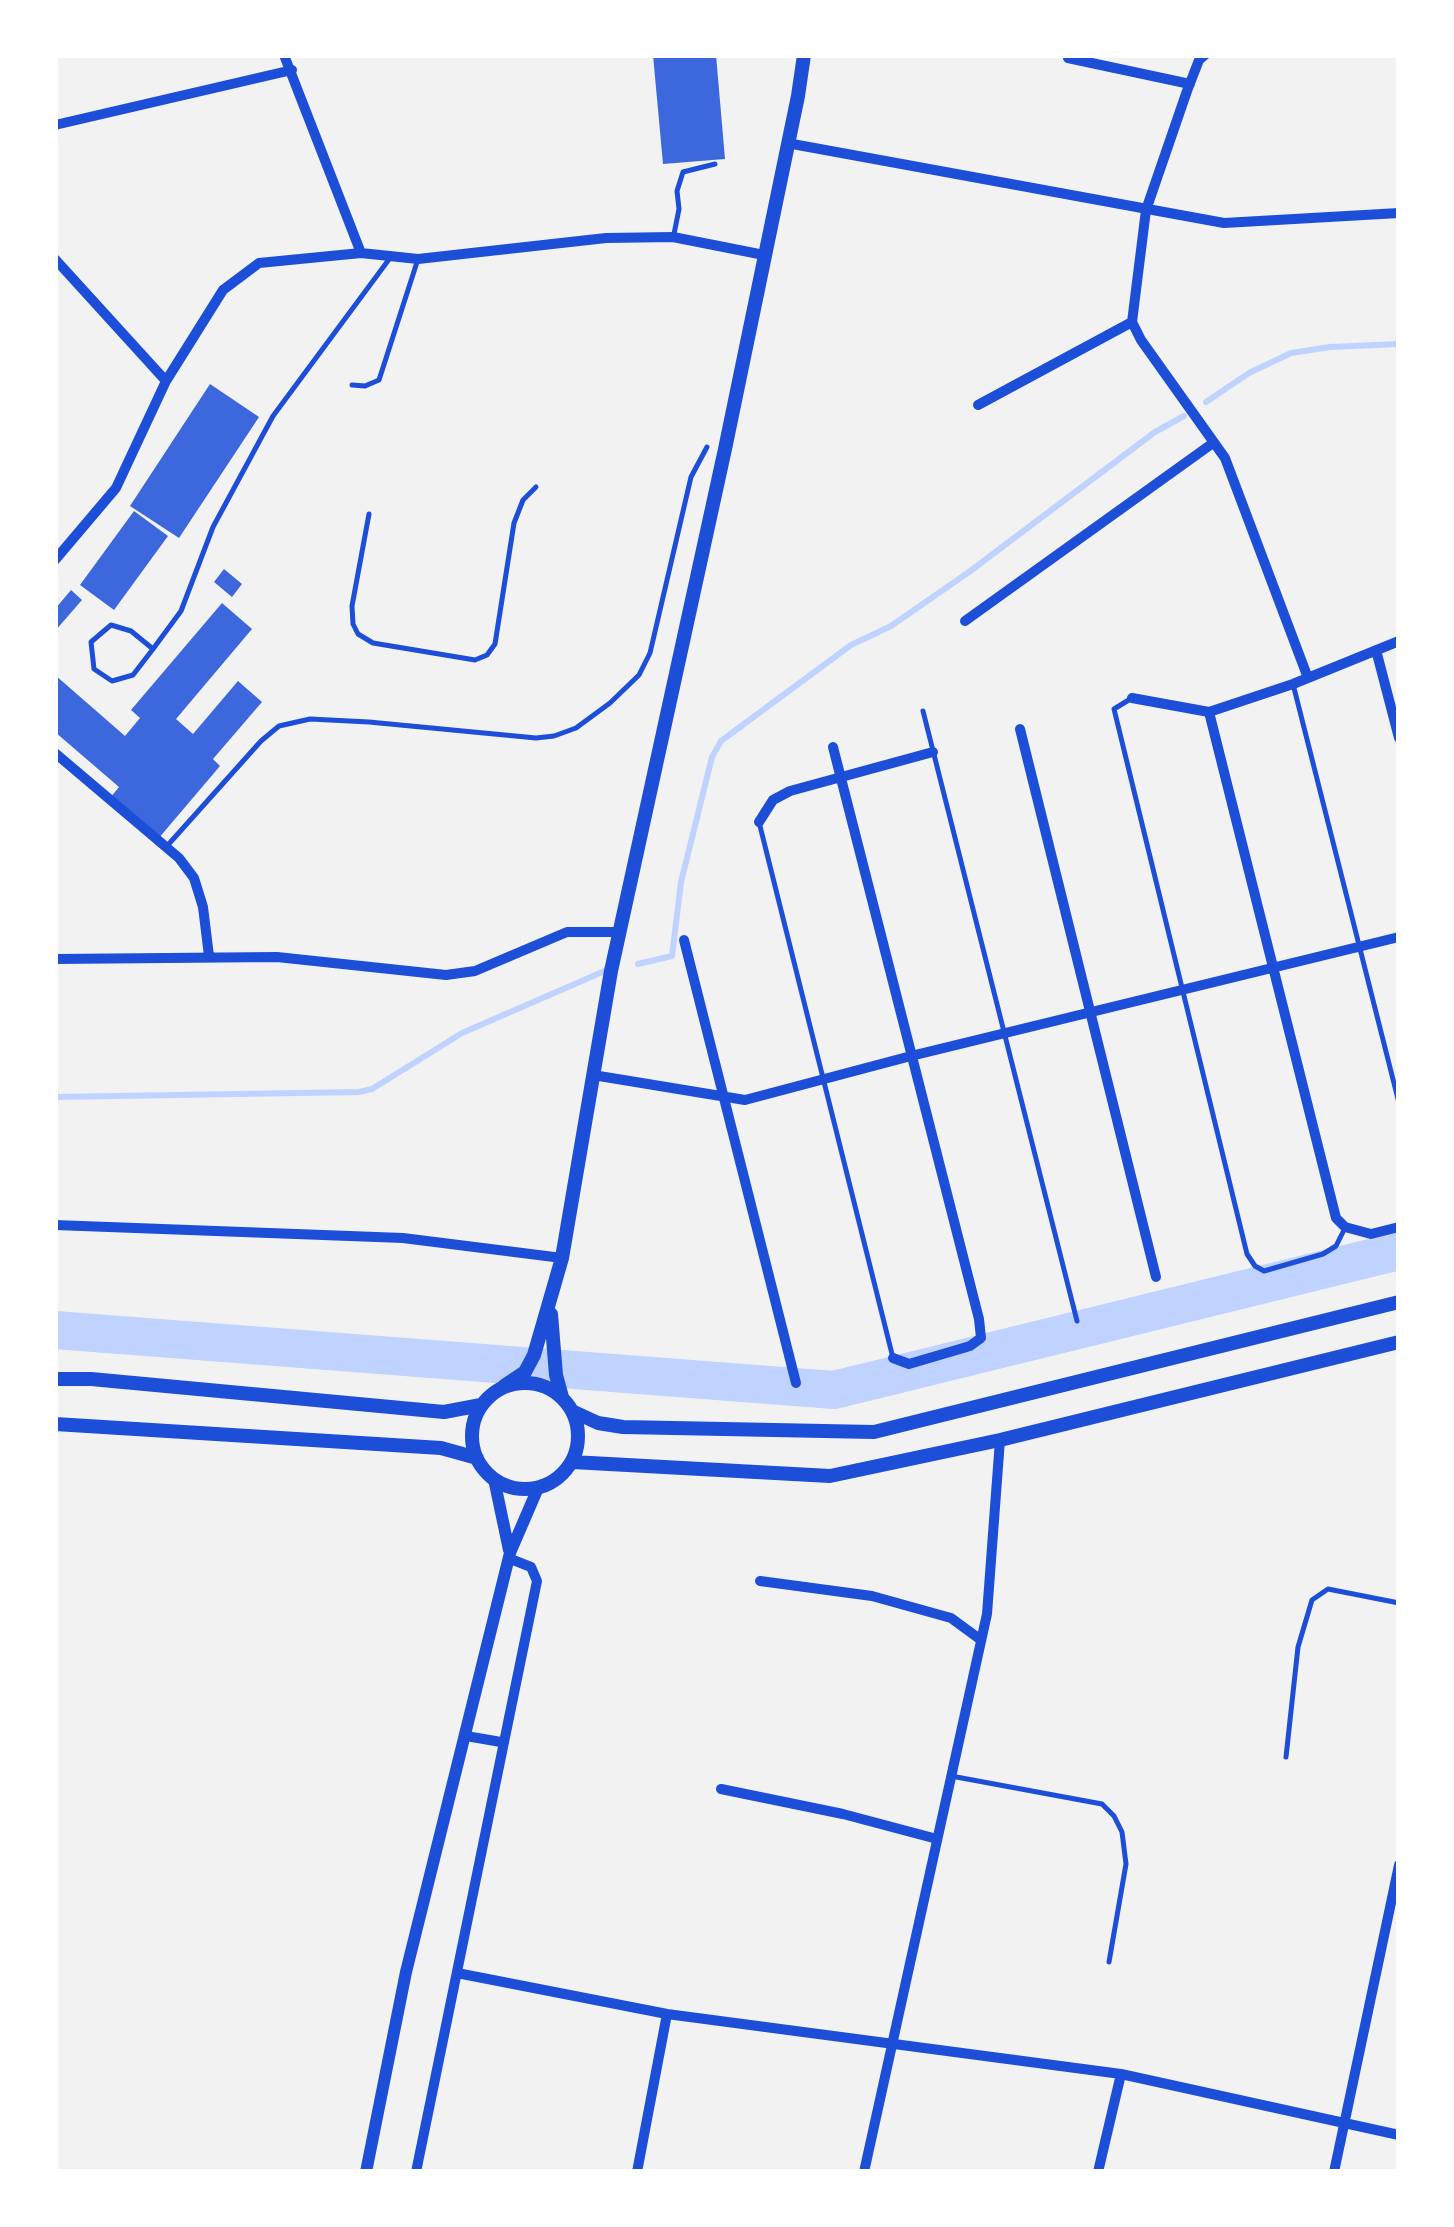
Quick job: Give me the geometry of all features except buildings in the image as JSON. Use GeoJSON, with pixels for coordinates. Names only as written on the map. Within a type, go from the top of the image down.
{"type":"FeatureCollection","features":[{"type":"Feature","properties":{"kind":"main road"},"geometry":{"type":"LineString","coordinates":[[55,1379],[91,1379],[444,1412],[481,1405],[525,1372],[550,1307],[562,1258],[620,932],[804,55]]}},
{"type":"Feature","properties":{"kind":"main road"},"geometry":{"type":"LineString","coordinates":[[504,1386],[535,1383],[598,1422],[622,1427],[874,1432],[1399,1302]]}},
{"type":"Feature","properties":{"kind":"main road"},"geometry":{"type":"LineString","coordinates":[[481,1405],[472,1431],[476,1458],[494,1480],[517,1489],[538,1488],[552,1482],[572,1462],[578,1445],[578,1427],[556,1376],[550,1307]]}},
{"type":"Feature","properties":{"kind":"main road"},"geometry":{"type":"LineString","coordinates":[[572,1462],[830,1476],[1000,1440],[1399,1342]]}},
{"type":"Feature","properties":{"kind":"main road"},"geometry":{"type":"LineString","coordinates":[[55,1424],[442,1448],[476,1458]]}},
{"type":"Feature","properties":{"kind":"street"},"geometry":{"type":"LineString","coordinates":[[1205,55],[1199,60],[1146,210],[1132,322],[1225,458],[1308,678]]}},
{"type":"Feature","properties":{"kind":"street"},"geometry":{"type":"LineString","coordinates":[[289,56],[361,252]]}},
{"type":"Feature","properties":{"kind":"street"},"geometry":{"type":"LineString","coordinates":[[1068,58],[1190,84]]}},
{"type":"Feature","properties":{"kind":"street"},"geometry":{"type":"LineString","coordinates":[[55,125],[292,70]]}},
{"type":"Feature","properties":{"kind":"street"},"geometry":{"type":"LineString","coordinates":[[787,143],[1224,224],[1399,213]]}},
{"type":"Feature","properties":{"kind":"street"},"geometry":{"type":"LineString","coordinates":[[55,560],[116,488],[166,381],[223,290],[259,263],[361,252],[418,259],[606,238],[673,237],[764,255]]}},
{"type":"Feature","properties":{"kind":"street"},"geometry":{"type":"LineString","coordinates":[[55,259],[166,381]]}},
{"type":"Feature","properties":{"kind":"street"},"geometry":{"type":"LineString","coordinates":[[978,405],[1132,322]]}},
{"type":"Feature","properties":{"kind":"street"},"geometry":{"type":"LineString","coordinates":[[965,621],[1213,442]]}},
{"type":"Feature","properties":{"kind":"street"},"geometry":{"type":"LineString","coordinates":[[1132,698],[1209,712],[1293,684],[1399,641]]}},
{"type":"Feature","properties":{"kind":"street"},"geometry":{"type":"LineString","coordinates":[[1376,650],[1399,738]]}},
{"type":"Feature","properties":{"kind":"street"},"geometry":{"type":"LineString","coordinates":[[1209,712],[1341,1222],[1372,1234],[1399,1227]]}},
{"type":"Feature","properties":{"kind":"street"},"geometry":{"type":"LineString","coordinates":[[1020,729],[1156,1277]]}},
{"type":"Feature","properties":{"kind":"street"},"geometry":{"type":"LineString","coordinates":[[833,747],[981,1338],[970,1346],[909,1364],[893,1358]]}},
{"type":"Feature","properties":{"kind":"street"},"geometry":{"type":"LineString","coordinates":[[55,752],[166,848],[194,878],[203,907],[208,956]]}},
{"type":"Feature","properties":{"kind":"street"},"geometry":{"type":"LineString","coordinates":[[759,822],[773,800],[790,791],[933,752]]}},
{"type":"Feature","properties":{"kind":"street"},"geometry":{"type":"LineString","coordinates":[[55,958],[278,957],[446,975],[475,971],[568,932],[620,932]]}},
{"type":"Feature","properties":{"kind":"street"},"geometry":{"type":"LineString","coordinates":[[592,1075],[745,1100],[1399,937]]}},
{"type":"Feature","properties":{"kind":"street"},"geometry":{"type":"LineString","coordinates":[[684,940],[796,1383]]}},
{"type":"Feature","properties":{"kind":"street"},"geometry":{"type":"LineString","coordinates":[[55,1225],[403,1238],[562,1258]]}},
{"type":"Feature","properties":{"kind":"street"},"geometry":{"type":"LineString","coordinates":[[864,2172],[987,1614],[1000,1440]]}},
{"type":"Feature","properties":{"kind":"street"},"geometry":{"type":"LineString","coordinates":[[494,1480],[509,1555]]}},
{"type":"Feature","properties":{"kind":"street"},"geometry":{"type":"LineString","coordinates":[[366,2172],[406,1972],[509,1555],[538,1488]]}},
{"type":"Feature","properties":{"kind":"street"},"geometry":{"type":"LineString","coordinates":[[416,2172],[536,1581],[531,1567],[509,1555]]}},
{"type":"Feature","properties":{"kind":"street"},"geometry":{"type":"LineString","coordinates":[[760,1581],[872,1596],[950,1618],[982,1640]]}},
{"type":"Feature","properties":{"kind":"street"},"geometry":{"type":"LineString","coordinates":[[466,1736],[501,1742]]}},
{"type":"Feature","properties":{"kind":"street"},"geometry":{"type":"LineString","coordinates":[[721,1789],[937,1838]]}},
{"type":"Feature","properties":{"kind":"street"},"geometry":{"type":"LineString","coordinates":[[1334,2172],[1399,1864]]}},
{"type":"Feature","properties":{"kind":"street"},"geometry":{"type":"LineString","coordinates":[[456,1973],[667,2014],[1121,2074],[1399,2136]]}},
{"type":"Feature","properties":{"kind":"street"},"geometry":{"type":"LineString","coordinates":[[637,2172],[667,2014]]}},
{"type":"Feature","properties":{"kind":"street"},"geometry":{"type":"LineString","coordinates":[[1098,2172],[1121,2074]]}},
{"type":"Feature","properties":{"kind":"lane"},"geometry":{"type":"LineString","coordinates":[[673,237],[679,209],[677,191],[683,172],[715,164]]}},
{"type":"Feature","properties":{"kind":"lane"},"geometry":{"type":"LineString","coordinates":[[153,648],[132,630],[111,625],[91,642],[94,669],[112,681],[133,675],[181,611],[213,527],[273,416],[392,255]]}},
{"type":"Feature","properties":{"kind":"lane"},"geometry":{"type":"LineString","coordinates":[[352,384],[365,386],[379,380],[418,259]]}},
{"type":"Feature","properties":{"kind":"lane"},"geometry":{"type":"LineString","coordinates":[[166,848],[261,740],[279,726],[310,719],[536,738],[576,728],[610,703],[640,675],[650,653],[691,477],[707,447]]}},
{"type":"Feature","properties":{"kind":"lane"},"geometry":{"type":"LineString","coordinates":[[368,514],[352,606],[358,634],[372,643],[475,660],[487,655],[495,644],[514,522],[522,500],[536,487]]}},
{"type":"Feature","properties":{"kind":"lane"},"geometry":{"type":"LineString","coordinates":[[1293,684],[1399,1103]]}},
{"type":"Feature","properties":{"kind":"lane"},"geometry":{"type":"LineString","coordinates":[[1132,698],[1114,708],[1247,1254],[1264,1271],[1323,1254],[1336,1246],[1341,1222]]}},
{"type":"Feature","properties":{"kind":"lane"},"geometry":{"type":"LineString","coordinates":[[924,712],[1077,1320]]}},
{"type":"Feature","properties":{"kind":"lane"},"geometry":{"type":"LineString","coordinates":[[759,822],[893,1358]]}},
{"type":"Feature","properties":{"kind":"lane"},"geometry":{"type":"LineString","coordinates":[[1286,1757],[1298,1647],[1312,1600],[1328,1589],[1399,1602]]}},
{"type":"Feature","properties":{"kind":"lane"},"geometry":{"type":"LineString","coordinates":[[951,1776],[1102,1804],[1114,1816],[1122,1832],[1126,1864],[1109,1962]]}},
{"type":"Feature","properties":{"kind":"waterway"},"geometry":{"type":"LineString","coordinates":[[1206,402],[1249,373],[1291,353],[1399,344]]}},
{"type":"Feature","properties":{"kind":"waterway"},"geometry":{"type":"LineString","coordinates":[[638,964],[672,956],[681,882],[712,757],[721,741],[851,645],[891,626],[969,572],[1155,432],[1184,416]]}},
{"type":"Feature","properties":{"kind":"waterway"},"geometry":{"type":"LineString","coordinates":[[55,1097],[359,1092],[372,1089],[462,1033],[607,970]]}},
{"type":"Feature","properties":{"kind":"waterway"},"geometry":{"type":"LineString","coordinates":[[55,1330],[834,1390],[1399,1251]]}}]}
